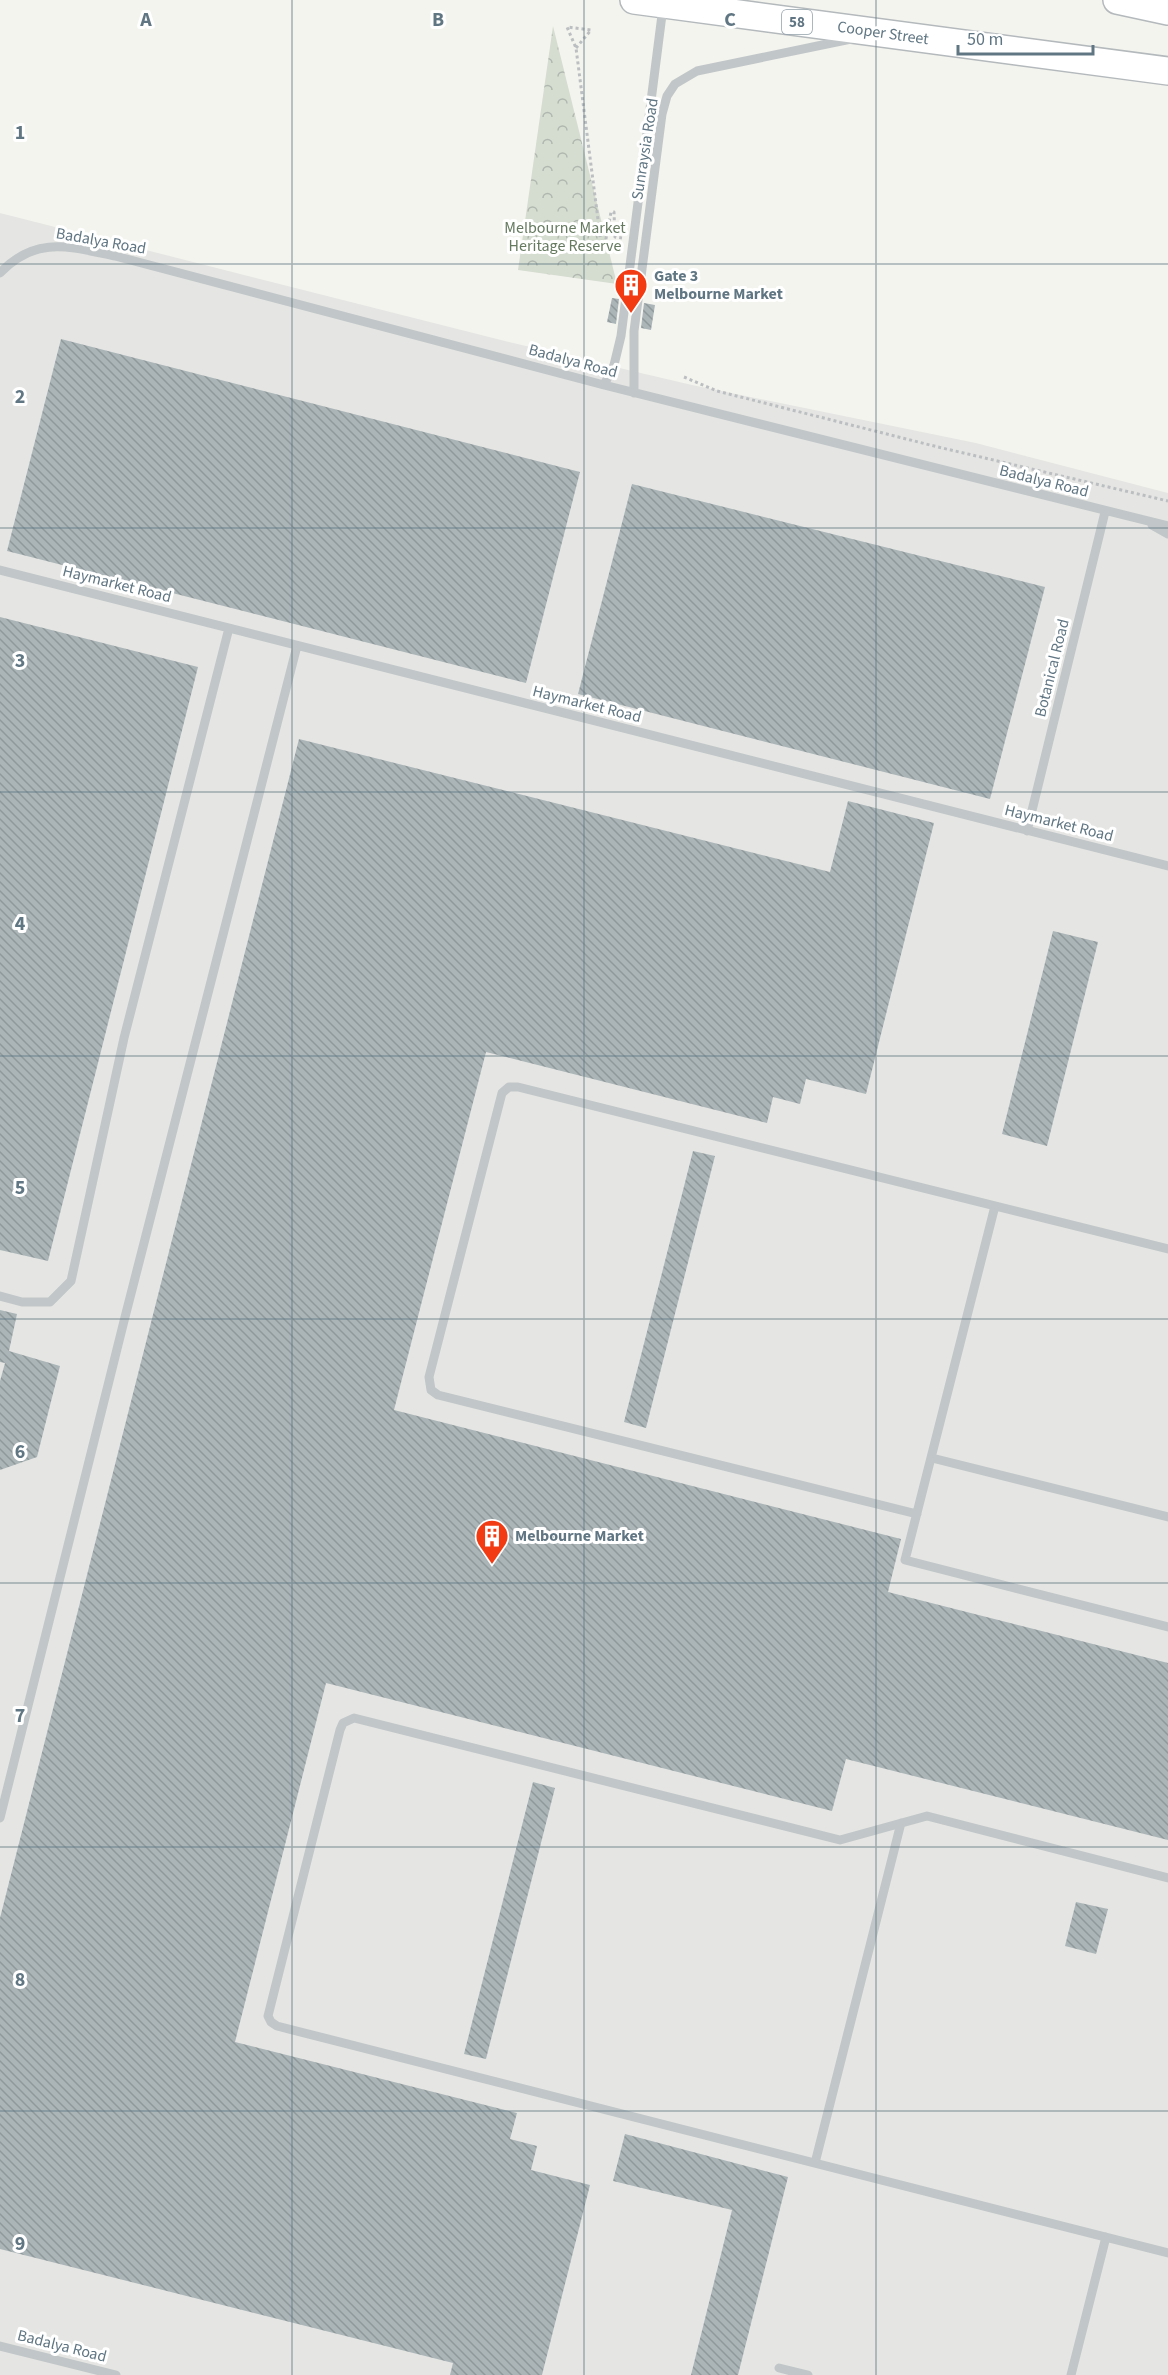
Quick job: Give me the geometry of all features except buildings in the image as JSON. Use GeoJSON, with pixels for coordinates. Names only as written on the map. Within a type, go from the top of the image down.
{"type":"FeatureCollection","features":[{"type":"Feature","properties":{"kind":"main road","name":"Cooper Street"},"geometry":{"type":"LineString","coordinates":[[634,0],[1168,71]]}},
{"type":"Feature","properties":{"kind":"main road"},"geometry":{"type":"LineString","coordinates":[[1117,0],[1168,11]]}},
{"type":"Feature","properties":{"kind":"lane","name":"Sunraysia Road"},"geometry":{"type":"LineString","coordinates":[[604,385],[614,365],[621,336],[664,4]]}},
{"type":"Feature","properties":{"kind":"lane","name":"Sunraysia Road"},"geometry":{"type":"LineString","coordinates":[[634,393],[634,331],[662,114],[667,96],[675,84],[697,71],[876,32]]}},
{"type":"Feature","properties":{"kind":"lane","name":"Badalya Road"},"geometry":{"type":"LineString","coordinates":[[0,273],[19,256],[46,246],[76,248],[115,256],[634,393],[1168,526]]}},
{"type":"Feature","properties":{"kind":"lane","name":"Botanical Road"},"geometry":{"type":"LineString","coordinates":[[1028,831],[1105,512]]}},
{"type":"Feature","properties":{"kind":"lane","name":"Badalya Road"},"geometry":{"type":"LineString","coordinates":[[1145,520],[1168,534]]}},
{"type":"Feature","properties":{"kind":"lane","name":"Haymarket Road"},"geometry":{"type":"LineString","coordinates":[[0,570],[1168,866]]}},
{"type":"Feature","properties":{"kind":"lane"},"geometry":{"type":"LineString","coordinates":[[0,1296],[22,1302],[50,1302],[71,1281],[124,1038],[229,628]]}},
{"type":"Feature","properties":{"kind":"lane"},"geometry":{"type":"LineString","coordinates":[[0,1818],[124,1321],[297,646]]}},
{"type":"Feature","properties":{"kind":"lane"},"geometry":{"type":"LineString","coordinates":[[917,1514],[438,1395],[431,1390],[429,1382],[440,1334],[500,1097],[505,1089],[514,1086],[1168,1249]]}},
{"type":"Feature","properties":{"kind":"lane"},"geometry":{"type":"LineString","coordinates":[[995,1206],[904,1560],[1168,1627]]}},
{"type":"Feature","properties":{"kind":"lane"},"geometry":{"type":"LineString","coordinates":[[932,1458],[1168,1517]]}},
{"type":"Feature","properties":{"kind":"lane"},"geometry":{"type":"LineString","coordinates":[[1168,1878],[927,1816],[840,1840],[354,1718],[344,1723],[340,1730],[269,2009],[269,2019],[273,2024],[1168,2253]]}},
{"type":"Feature","properties":{"kind":"lane"},"geometry":{"type":"LineString","coordinates":[[815,2163],[901,1823]]}},
{"type":"Feature","properties":{"kind":"lane"},"geometry":{"type":"LineString","coordinates":[[1071,2375],[1106,2237]]}},
{"type":"Feature","properties":{"kind":"lane","name":"Badalya Road"},"geometry":{"type":"LineString","coordinates":[[0,2346],[116,2375]]}},
{"type":"Feature","properties":{"kind":"lane"},"geometry":{"type":"LineString","coordinates":[[779,2368],[808,2375]]}},
{"type":"Feature","properties":{"kind":"path"},"geometry":{"type":"LineString","coordinates":[[576,48],[579,41],[591,30],[567,27],[576,48],[601,243],[605,244],[611,212],[614,212],[615,237],[634,240]]}},
{"type":"Feature","properties":{"kind":"path"},"geometry":{"type":"LineString","coordinates":[[684,377],[717,391],[938,447],[1168,501]]}},
{"type":"Feature","properties":{"kind":"shaded area"},"geometry":{"type":"Polygon","coordinates":[[[0,213],[505,341],[692,385],[976,443],[1168,493],[1168,2375],[0,2375],[0,213]]]}},
{"type":"Feature","properties":{"kind":"green space","name":"Melbourne Market Heritage Reserve"},"geometry":{"type":"Polygon","coordinates":[[[553,26],[617,284],[518,270],[553,26]]]}},
{"type":"Feature","properties":{"kind":"place","name":"Gate 3 Melbourne Market"},"geometry":{"type":"Point","coordinates":[631,314]}},
{"type":"Feature","properties":{"kind":"place","name":"Melbourne Market"},"geometry":{"type":"Point","coordinates":[492,1565]}}]}
